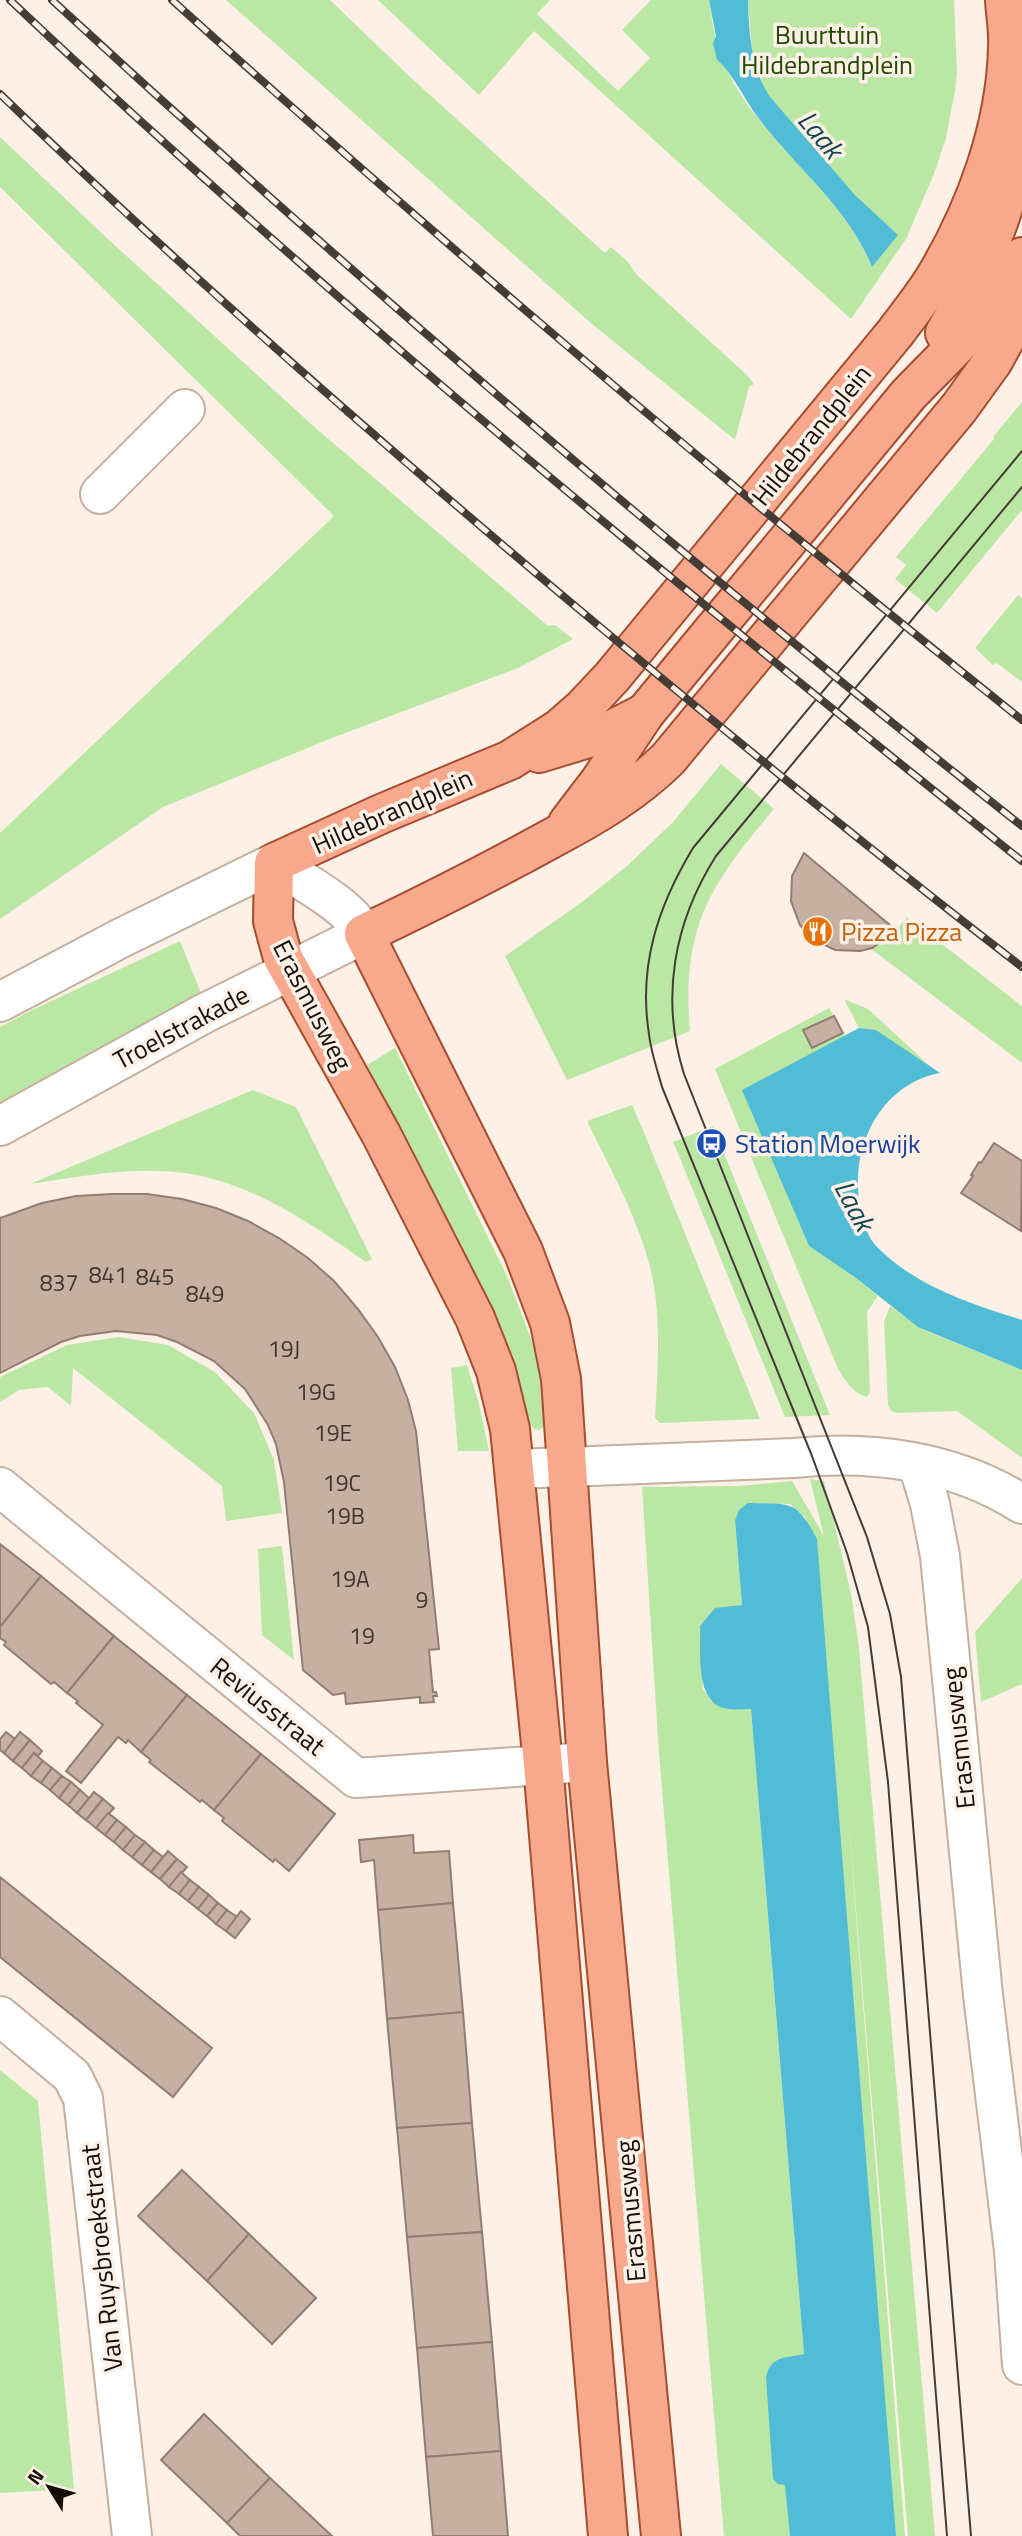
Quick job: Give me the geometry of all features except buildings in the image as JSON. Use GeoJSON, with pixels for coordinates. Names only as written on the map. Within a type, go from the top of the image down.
{"type":"FeatureCollection","features":[{"type":"Feature","properties":{"kind":"main road","name":"Hildebrandplein"},"geometry":{"type":"LineString","coordinates":[[510,760],[559,729],[612,677],[925,293],[958,235],[986,164],[1003,96],[1008,48],[1005,0]]}},
{"type":"Feature","properties":{"kind":"main road","name":"Hildebrandplein"},"geometry":{"type":"LineString","coordinates":[[909,394],[979,270],[1001,219],[1011,184],[1021,111],[1018,83],[1008,48]]}},
{"type":"Feature","properties":{"kind":"main road","name":"Hildebrandplein"},"geometry":{"type":"LineString","coordinates":[[554,837],[581,807],[645,713],[909,394],[990,307],[1022,257]]}},
{"type":"Feature","properties":{"kind":"main road","name":"Hildebrandplein"},"geometry":{"type":"LineString","coordinates":[[364,934],[506,865],[594,817],[653,774],[682,746],[959,408],[993,361],[1022,308]]}},
{"type":"Feature","properties":{"kind":"main road","name":"Hildebrandplein"},"geometry":{"type":"LineString","coordinates":[[274,863],[381,814],[510,760],[608,732],[645,713]]}},
{"type":"Feature","properties":{"kind":"main road","name":"Erasmusweg"},"geometry":{"type":"LineString","coordinates":[[274,863],[273,921],[280,949],[475,1318],[504,1399],[515,1469],[543,1764],[608,2536]]}},
{"type":"Feature","properties":{"kind":"main road","name":"Erasmusweg"},"geometry":{"type":"LineString","coordinates":[[364,934],[533,1274],[550,1323],[557,1357],[564,1408],[587,1762],[661,2536]]}},
{"type":"Feature","properties":{"kind":"street"},"geometry":{"type":"LineString","coordinates":[[100,494],[185,409]]}},
{"type":"Feature","properties":{"kind":"street"},"geometry":{"type":"LineString","coordinates":[[0,1002],[121,938],[274,863]]}},
{"type":"Feature","properties":{"kind":"street","name":"Erasmusweg"},"geometry":{"type":"LineString","coordinates":[[274,863],[342,908],[355,920],[364,934]]}},
{"type":"Feature","properties":{"kind":"street","name":"Troelstrakade"},"geometry":{"type":"LineString","coordinates":[[0,1126],[203,1014],[364,934]]}},
{"type":"Feature","properties":{"kind":"street"},"geometry":{"type":"LineString","coordinates":[[515,1469],[870,1455],[975,1478],[1022,1504]]}},
{"type":"Feature","properties":{"kind":"street","name":"Erasmusweg"},"geometry":{"type":"LineString","coordinates":[[918,1464],[930,1504],[940,1556],[983,1996],[1014,2251],[1022,2365]]}},
{"type":"Feature","properties":{"kind":"street","name":"Reviusstraat"},"geometry":{"type":"LineString","coordinates":[[0,1487],[356,1778],[587,1762]]}},
{"type":"Feature","properties":{"kind":"street","name":"Van Ruysbroekstraat"},"geometry":{"type":"LineString","coordinates":[[0,2016],[72,2076],[83,2098],[132,2536]]}},
{"type":"Feature","properties":{"kind":"green space"},"geometry":{"type":"Polygon","coordinates":[[[226,0],[330,0],[409,76],[605,253],[611,247],[627,261],[637,275],[747,375],[754,384],[749,387],[735,440],[592,324],[226,0]]]}},
{"type":"Feature","properties":{"kind":"green space","name":"Buurttuin Hildebrandplein"},"geometry":{"type":"Polygon","coordinates":[[[378,0],[550,0],[537,14],[618,91],[650,58],[622,30],[651,0],[709,0],[720,52],[741,95],[759,120],[841,214],[872,267],[882,222],[776,107],[764,88],[752,51],[748,0],[954,0],[957,73],[946,138],[906,239],[851,319],[534,31],[479,95],[378,0]]]}},
{"type":"Feature","properties":{"kind":"green space"},"geometry":{"type":"Polygon","coordinates":[[[0,137],[319,431],[548,626],[555,625],[573,639],[518,668],[332,738],[163,807],[0,919],[0,833],[334,516],[0,187],[0,137]]]}},
{"type":"Feature","properties":{"kind":"green space"},"geometry":{"type":"Polygon","coordinates":[[[1022,402],[1022,510],[937,613],[895,579],[906,565],[896,557],[1022,402]]]}},
{"type":"Feature","properties":{"kind":"green space"},"geometry":{"type":"Polygon","coordinates":[[[1018,595],[1022,598],[1022,682],[997,663],[993,665],[975,648],[1018,595]]]}},
{"type":"Feature","properties":{"kind":"green space"},"geometry":{"type":"Polygon","coordinates":[[[721,764],[774,809],[733,861],[705,909],[690,963],[690,1031],[567,1080],[505,956],[582,902],[627,866],[673,822],[721,764]]]}},
{"type":"Feature","properties":{"kind":"green space"},"geometry":{"type":"Polygon","coordinates":[[[907,917],[1022,1006],[1022,1063],[870,948],[893,934],[907,917]]]}},
{"type":"Feature","properties":{"kind":"green space"},"geometry":{"type":"Polygon","coordinates":[[[180,941],[201,993],[0,1102],[0,1027],[180,941]]]}},
{"type":"Feature","properties":{"kind":"green space"},"geometry":{"type":"Polygon","coordinates":[[[844,999],[868,1009],[932,1068],[876,1030],[859,1028],[844,999]]]}},
{"type":"Feature","properties":{"kind":"green space"},"geometry":{"type":"Polygon","coordinates":[[[829,1008],[834,1016],[803,1031],[812,1048],[843,1033],[845,1036],[743,1090],[809,1246],[878,1296],[867,1312],[870,1392],[867,1397],[852,1388],[836,1364],[715,1069],[829,1008]]]}},
{"type":"Feature","properties":{"kind":"green space"},"geometry":{"type":"Polygon","coordinates":[[[395,1048],[507,1276],[536,1352],[543,1387],[544,1426],[539,1430],[534,1429],[530,1423],[513,1356],[482,1287],[367,1065],[395,1048]]]}},
{"type":"Feature","properties":{"kind":"green space"},"geometry":{"type":"Polygon","coordinates":[[[253,1090],[296,1107],[372,1259],[366,1262],[324,1233],[258,1196],[210,1178],[185,1173],[146,1171],[108,1173],[30,1184],[253,1090]]]}},
{"type":"Feature","properties":{"kind":"green space"},"geometry":{"type":"Polygon","coordinates":[[[632,1105],[760,1419],[660,1423],[655,1418],[658,1335],[651,1273],[634,1219],[587,1121],[632,1105]]]}},
{"type":"Feature","properties":{"kind":"green space"},"geometry":{"type":"Polygon","coordinates":[[[713,1126],[830,1415],[785,1417],[673,1142],[713,1126]]]}},
{"type":"Feature","properties":{"kind":"green space"},"geometry":{"type":"Polygon","coordinates":[[[890,1306],[924,1330],[1022,1370],[1022,1458],[957,1411],[891,1411],[888,1405],[884,1322],[890,1306]]]}},
{"type":"Feature","properties":{"kind":"green space"},"geometry":{"type":"Polygon","coordinates":[[[119,1337],[168,1345],[215,1372],[254,1413],[274,1460],[282,1513],[226,1521],[222,1486],[73,1368],[71,1406],[48,1387],[19,1390],[0,1402],[0,1377],[67,1345],[119,1337]]]}},
{"type":"Feature","properties":{"kind":"green space"},"geometry":{"type":"Polygon","coordinates":[[[467,1365],[489,1451],[458,1451],[451,1368],[467,1365]]]}},
{"type":"Feature","properties":{"kind":"green space"},"geometry":{"type":"Polygon","coordinates":[[[810,1479],[824,1481],[851,1593],[859,1648],[935,2536],[908,2536],[847,1801],[905,2536],[896,2536],[806,1518],[790,1504],[749,1503],[739,1510],[735,1520],[742,1605],[700,1626],[703,1689],[712,1702],[751,1709],[804,2355],[776,2360],[790,2536],[724,2536],[659,1753],[642,1487],[739,1486],[792,1481],[824,1536],[810,1479]]]}},
{"type":"Feature","properties":{"kind":"green space"},"geometry":{"type":"Polygon","coordinates":[[[282,1546],[294,1660],[262,1635],[258,1549],[282,1546]]]}},
{"type":"Feature","properties":{"kind":"green space"},"geometry":{"type":"Polygon","coordinates":[[[1022,1578],[1022,1684],[981,1702],[975,1632],[1022,1578]]]}},
{"type":"Feature","properties":{"kind":"green space"},"geometry":{"type":"Polygon","coordinates":[[[0,2070],[38,2101],[74,2489],[0,2493],[0,2070]]]}},
{"type":"Feature","properties":{"kind":"water"},"geometry":{"type":"Polygon","coordinates":[[[709,0],[748,0],[750,38],[755,63],[770,97],[855,195],[898,235],[872,267],[849,224],[769,131],[717,60],[713,43],[716,36],[709,0]]]}},
{"type":"Feature","properties":{"kind":"water","name":"Laak"},"geometry":{"type":"Polygon","coordinates":[[[859,1028],[876,1030],[940,1073],[918,1080],[899,1091],[872,1125],[859,1167],[858,1189],[862,1216],[869,1236],[894,1262],[928,1284],[965,1301],[1022,1320],[1022,1370],[918,1327],[856,1278],[809,1246],[742,1090],[859,1028]]]}},
{"type":"Feature","properties":{"kind":"water"},"geometry":{"type":"Polygon","coordinates":[[[748,1503],[791,1506],[803,1517],[817,1539],[896,2536],[790,2536],[785,2485],[778,2484],[773,2479],[766,2377],[776,2361],[804,2354],[751,1709],[728,1709],[709,1698],[704,1688],[700,1663],[700,1626],[715,1608],[742,1605],[735,1520],[739,1510],[748,1503]]]}},
{"type":"Feature","properties":{"kind":"tram line"},"geometry":{"type":"LineString","coordinates":[[947,2536],[888,1782],[868,1627],[847,1553],[812,1456],[662,1087],[650,1041],[646,984],[661,914],[693,848],[1022,451]]}},
{"type":"Feature","properties":{"kind":"tram line"},"geometry":{"type":"LineString","coordinates":[[971,2536],[901,1677],[890,1614],[867,1537],[684,1074],[673,1017],[673,989],[681,934],[690,907],[716,856],[1022,487]]}},
{"type":"Feature","properties":{"kind":"railway"},"geometry":{"type":"LineString","coordinates":[[10,0],[255,224],[380,333],[763,653],[1022,861]]}},
{"type":"Feature","properties":{"kind":"railway"},"geometry":{"type":"LineString","coordinates":[[52,0],[408,319],[651,525],[1022,826]]}},
{"type":"Feature","properties":{"kind":"railway"},"geometry":{"type":"LineString","coordinates":[[172,0],[380,185],[592,367],[1022,720]]}},
{"type":"Feature","properties":{"kind":"railway"},"geometry":{"type":"LineString","coordinates":[[0,94],[200,281],[474,521],[781,776],[1022,967]]}},
{"type":"Feature","properties":{"kind":"place","name":"Pizza Pizza"},"geometry":{"type":"Point","coordinates":[818,931]}},
{"type":"Feature","properties":{"kind":"place","name":"Station Moerwijk"},"geometry":{"type":"Point","coordinates":[712,1143]}}]}
